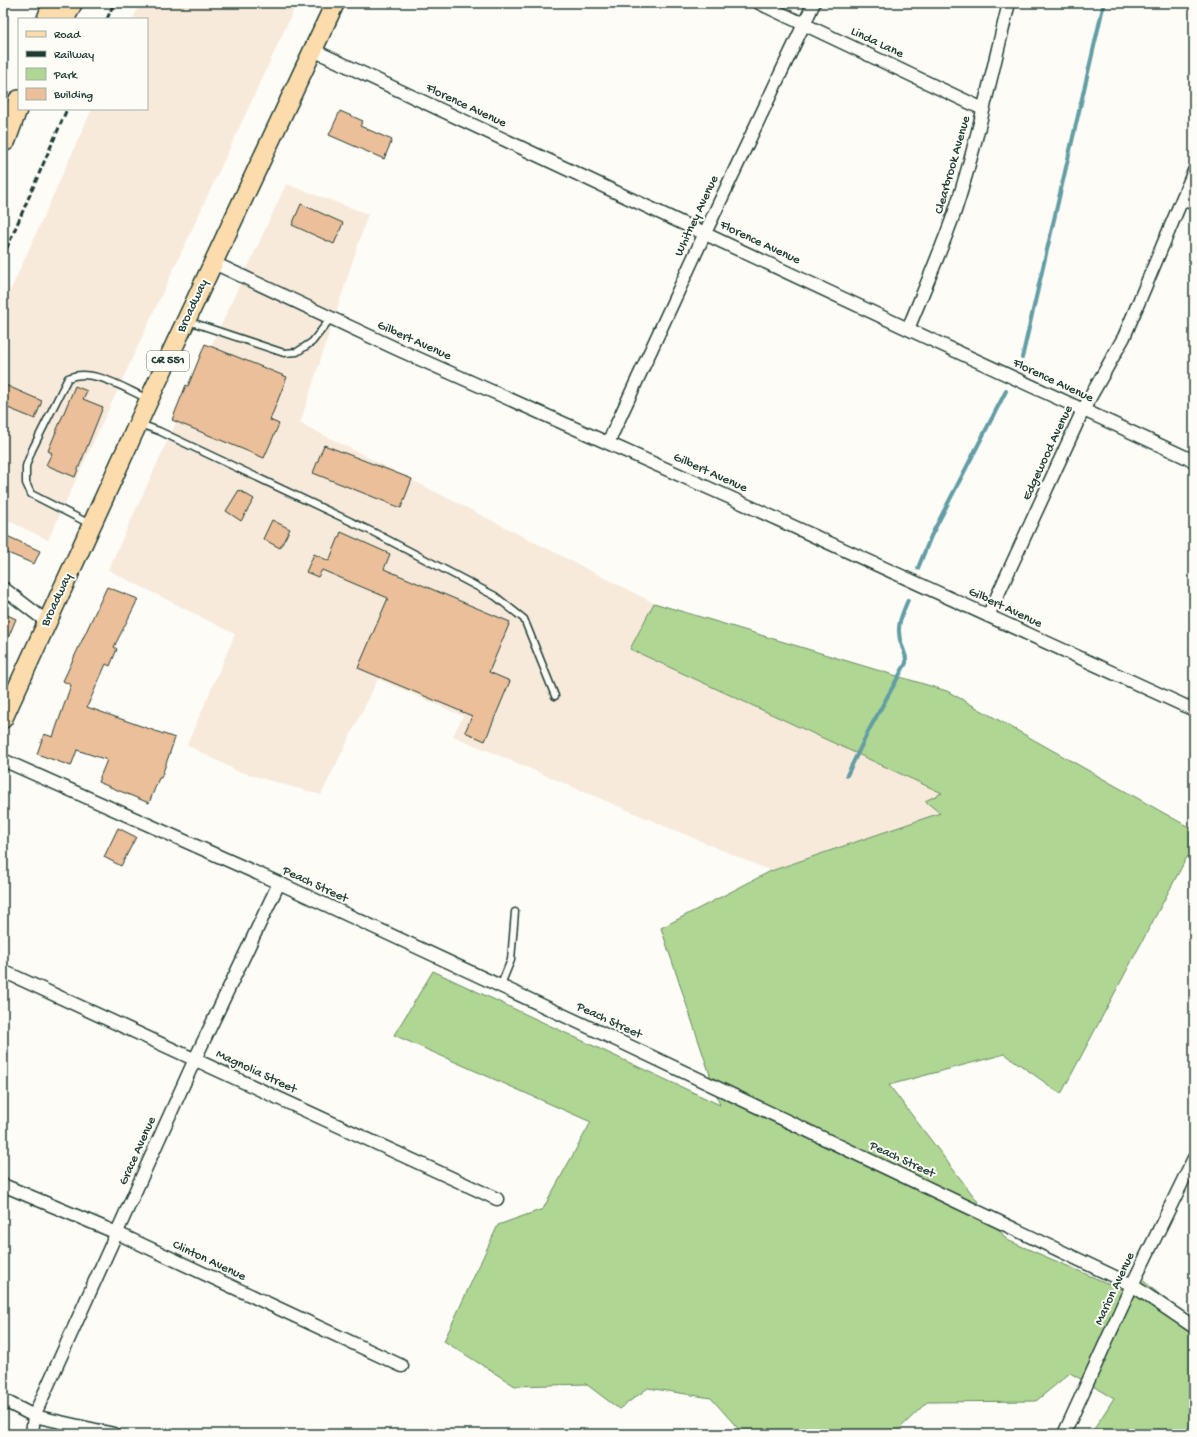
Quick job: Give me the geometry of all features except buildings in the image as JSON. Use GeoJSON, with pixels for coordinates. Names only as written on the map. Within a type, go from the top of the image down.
{"type":"FeatureCollection","features":[{"type":"Feature","properties":{"kind":"highway"},"geometry":{"type":"LineString","coordinates":[[48,18],[54,3]]}},
{"type":"Feature","properties":{"kind":"highway"},"geometry":{"type":"LineString","coordinates":[[4,143],[18,105]]}},
{"type":"Feature","properties":{"kind":"main road"},"geometry":{"type":"LineString","coordinates":[[66,18],[73,3]]}},
{"type":"Feature","properties":{"kind":"main road","name":"Broadway"},"geometry":{"type":"LineString","coordinates":[[3,719],[92,524],[335,3]]}},
{"type":"Feature","properties":{"kind":"main road"},"geometry":{"type":"LineString","coordinates":[[4,143],[20,110]]}},
{"type":"Feature","properties":{"kind":"street","name":"Linda Lane"},"geometry":{"type":"LineString","coordinates":[[759,3],[983,109]]}},
{"type":"Feature","properties":{"kind":"street","name":"Whitney Avenue"},"geometry":{"type":"LineString","coordinates":[[608,443],[705,232],[814,3]]}},
{"type":"Feature","properties":{"kind":"street","name":"Clearbrook Avenue"},"geometry":{"type":"LineString","coordinates":[[908,329],[938,257],[955,210],[983,109],[1009,3]]}},
{"type":"Feature","properties":{"kind":"street","name":"Florence Avenue"},"geometry":{"type":"LineString","coordinates":[[314,50],[705,232],[908,329],[1194,461]]}},
{"type":"Feature","properties":{"kind":"street","name":"Edgewood Avenue"},"geometry":{"type":"LineString","coordinates":[[988,616],[1083,410],[1124,337],[1194,171]]}},
{"type":"Feature","properties":{"kind":"street"},"geometry":{"type":"LineString","coordinates":[[1183,199],[1194,204]]}},
{"type":"Feature","properties":{"kind":"street","name":"Gilbert Avenue"},"geometry":{"type":"LineString","coordinates":[[214,263],[331,318],[1194,710]]}},
{"type":"Feature","properties":{"kind":"street"},"geometry":{"type":"LineString","coordinates":[[3,588],[47,622]]}},
{"type":"Feature","properties":{"kind":"street","name":"Peach Street"},"geometry":{"type":"LineString","coordinates":[[3,760],[279,884],[623,1043],[1132,1285],[1194,1327]]}},
{"type":"Feature","properties":{"kind":"street","name":"Grace Avenue"},"geometry":{"type":"LineString","coordinates":[[32,1434],[34,1416],[196,1059],[279,884]]}},
{"type":"Feature","properties":{"kind":"street","name":"Magnolia Street"},"geometry":{"type":"LineString","coordinates":[[3,971],[497,1199]]}},
{"type":"Feature","properties":{"kind":"street","name":"Marion Avenue"},"geometry":{"type":"LineString","coordinates":[[1064,1434],[1132,1285],[1194,1158]]}},
{"type":"Feature","properties":{"kind":"street","name":"Clinton Avenue"},"geometry":{"type":"LineString","coordinates":[[3,1185],[117,1233],[402,1366]]}},
{"type":"Feature","properties":{"kind":"street"},"geometry":{"type":"LineString","coordinates":[[3,1400],[34,1416],[114,1434]]}},
{"type":"Feature","properties":{"kind":"lane"},"geometry":{"type":"LineString","coordinates":[[187,321],[284,353],[297,352],[312,342],[331,318]]}},
{"type":"Feature","properties":{"kind":"lane"},"geometry":{"type":"LineString","coordinates":[[92,524],[31,494],[26,483],[26,466],[32,450],[68,378],[77,374],[92,374],[150,399]]}},
{"type":"Feature","properties":{"kind":"lane"},"geometry":{"type":"LineString","coordinates":[[139,423],[373,532],[495,596],[524,619],[555,696]]}},
{"type":"Feature","properties":{"kind":"lane"},"geometry":{"type":"LineString","coordinates":[[500,987],[511,960],[515,912]]}},
{"type":"Feature","properties":{"kind":"shaded area"},"geometry":{"type":"Polygon","coordinates":[[[140,3],[297,3],[48,540],[3,518],[3,307],[92,110],[148,110],[148,18],[133,18],[140,3]]]}},
{"type":"Feature","properties":{"kind":"shaded area"},"geometry":{"type":"Polygon","coordinates":[[[286,184],[368,214],[300,423],[654,603],[630,649],[942,793],[941,813],[771,871],[453,736],[463,716],[378,679],[321,795],[237,771],[187,745],[235,634],[108,570],[286,184]]]}},
{"type":"Feature","properties":{"kind":"green space"},"geometry":{"type":"Polygon","coordinates":[[[654,603],[947,691],[1194,830],[1194,855],[1187,857],[1061,1094],[1005,1054],[889,1085],[1007,1240],[1130,1293],[1140,1278],[1194,1323],[1194,1434],[1091,1434],[1114,1398],[1070,1373],[1036,1401],[927,1402],[894,1434],[743,1434],[711,1398],[648,1388],[619,1409],[586,1384],[515,1386],[444,1341],[498,1225],[543,1209],[591,1122],[394,1035],[433,971],[720,1105],[661,928],[771,871],[940,813],[925,801],[942,793],[630,649],[654,603]]]}},
{"type":"Feature","properties":{"kind":"waterway"},"geometry":{"type":"LineString","coordinates":[[1022,358],[1104,3]]}},
{"type":"Feature","properties":{"kind":"waterway"},"geometry":{"type":"LineString","coordinates":[[918,568],[931,536],[1006,391]]}},
{"type":"Feature","properties":{"kind":"waterway"},"geometry":{"type":"LineString","coordinates":[[847,775],[870,728],[906,663],[906,656],[900,640],[899,628],[901,617],[908,600]]}},
{"type":"Feature","properties":{"kind":"railway"},"geometry":{"type":"LineString","coordinates":[[107,18],[114,3]]}},
{"type":"Feature","properties":{"kind":"railway"},"geometry":{"type":"LineString","coordinates":[[3,257],[67,110]]}}]}
